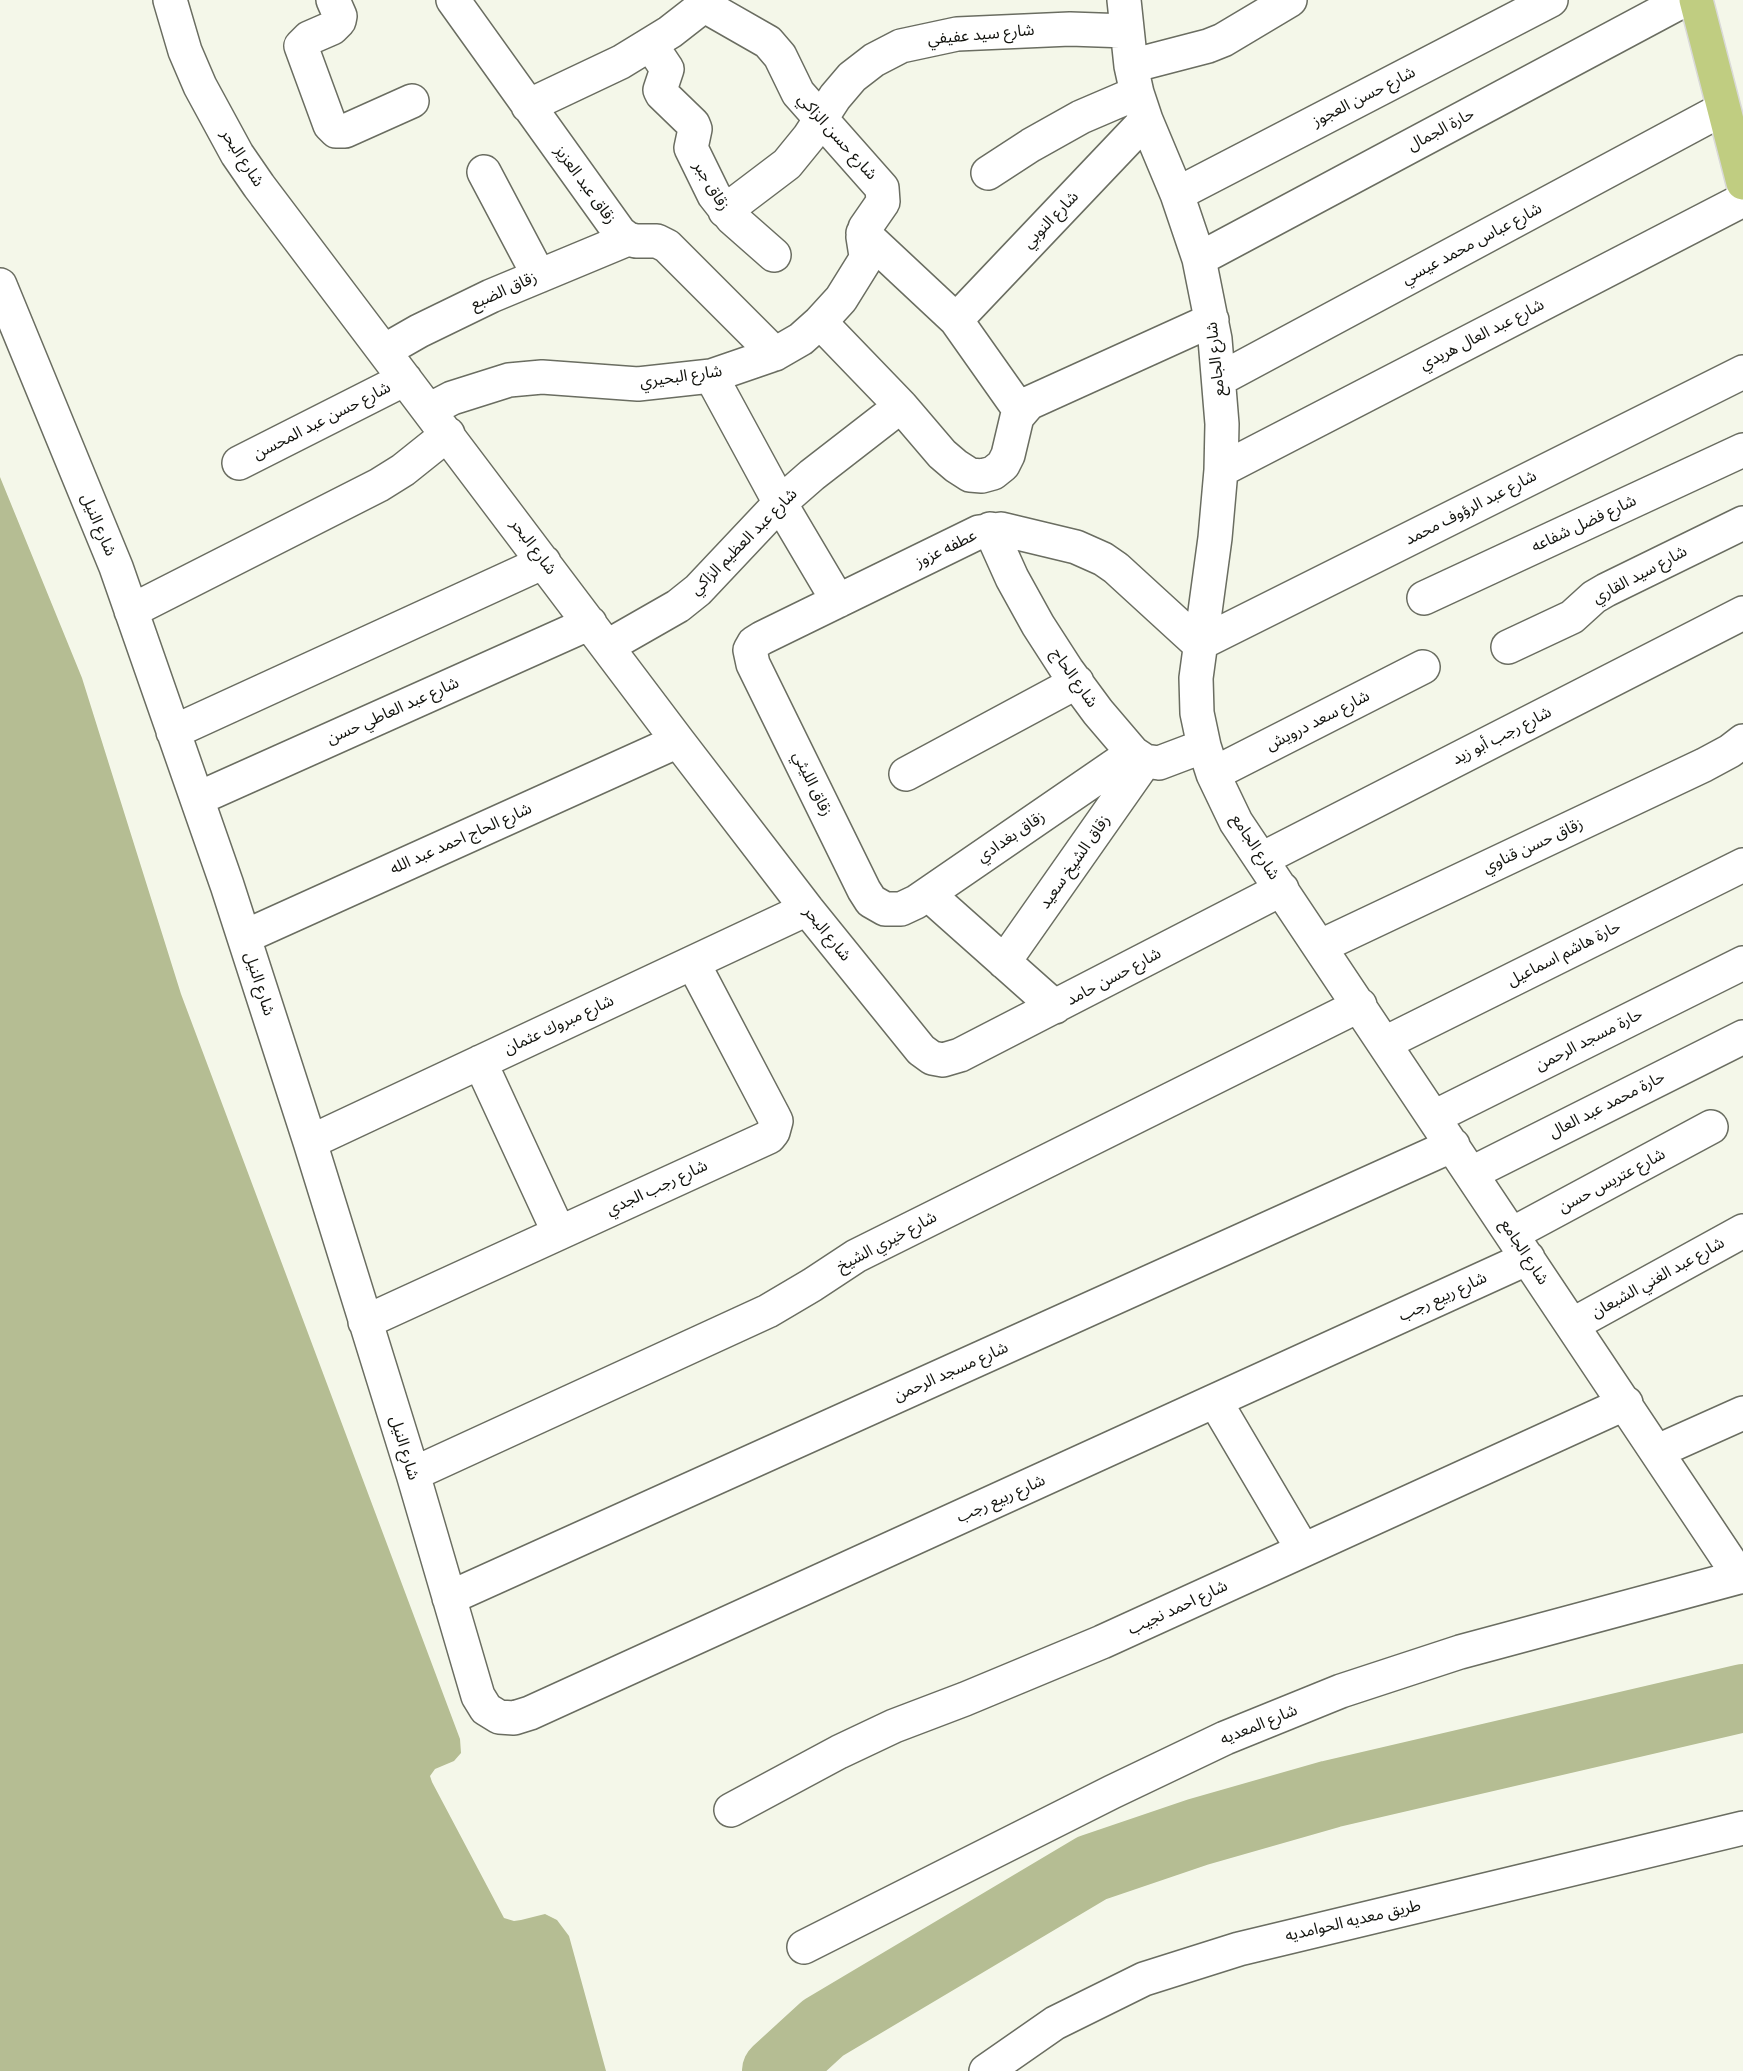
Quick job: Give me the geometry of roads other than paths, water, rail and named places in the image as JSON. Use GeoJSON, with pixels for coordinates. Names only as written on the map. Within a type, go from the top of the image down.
{"type":"FeatureCollection","features":[{"type":"Feature","properties":{"kind":"highway"},"geometry":{"type":"LineString","coordinates":[[1696,0],[1743,183]]}},
{"type":"Feature","properties":{"kind":"street","name":"شارع البحر"},"geometry":{"type":"LineString","coordinates":[[170,0],[185,51],[200,86],[237,154],[807,909],[921,1050],[932,1058],[944,1060]]}},
{"type":"Feature","properties":{"kind":"street"},"geometry":{"type":"LineString","coordinates":[[333,0],[340,16],[339,21],[332,28],[309,38],[301,46],[333,128],[336,131],[345,131],[412,101]]}},
{"type":"Feature","properties":{"kind":"street","name":"زقاق عبد العزيز"},"geometry":{"type":"LineString","coordinates":[[453,0],[620,233],[636,242],[657,242],[667,246],[775,354]]}},
{"type":"Feature","properties":{"kind":"street"},"geometry":{"type":"LineString","coordinates":[[987,173],[1031,144],[1081,117],[1138,93],[1208,46],[1223,40],[1290,0]]}},
{"type":"Feature","properties":{"kind":"street","name":"شارع حسن العجوز"},"geometry":{"type":"LineString","coordinates":[[1177,194],[1551,0]]}},
{"type":"Feature","properties":{"kind":"street","name":"حارة الجمال"},"geometry":{"type":"LineString","coordinates":[[1199,260],[1684,0]]}},
{"type":"Feature","properties":{"kind":"street"},"geometry":{"type":"LineString","coordinates":[[528,106],[591,78],[651,45],[708,3]]}},
{"type":"Feature","properties":{"kind":"street","name":"شارع حسن الزاكي"},"geometry":{"type":"LineString","coordinates":[[708,3],[768,42],[780,56],[798,93],[879,182],[883,202],[863,233]]}},
{"type":"Feature","properties":{"kind":"street","name":"شارع الجامع"},"geometry":{"type":"LineString","coordinates":[[1125,16],[1138,93],[1177,194],[1199,260],[1212,320],[1220,379],[1221,470],[1215,538],[1196,678],[1197,701],[1208,760],[1236,822],[1742,1577]]}},
{"type":"Feature","properties":{"kind":"street","name":"شارع سيد عفيفي"},"geometry":{"type":"LineString","coordinates":[[725,211],[787,164],[852,77],[874,60],[902,46],[920,40],[957,34],[1014,30],[1125,16]]}},
{"type":"Feature","properties":{"kind":"street","name":"زقاق جبر"},"geometry":{"type":"LineString","coordinates":[[651,45],[667,69],[660,90],[693,124],[695,129],[691,148],[725,211],[774,255]]}},
{"type":"Feature","properties":{"kind":"street","name":"شارع النوبي"},"geometry":{"type":"LineString","coordinates":[[956,320],[1138,93]]}},
{"type":"Feature","properties":{"kind":"street","name":"شارع عباس محمد عيسي"},"geometry":{"type":"LineString","coordinates":[[1220,379],[1723,109]]}},
{"type":"Feature","properties":{"kind":"street"},"geometry":{"type":"LineString","coordinates":[[484,172],[539,276]]}},
{"type":"Feature","properties":{"kind":"street","name":"شارع عبد العال هريدي"},"geometry":{"type":"LineString","coordinates":[[1221,470],[1743,200]]}},
{"type":"Feature","properties":{"kind":"street"},"geometry":{"type":"LineString","coordinates":[[863,233],[956,320],[1021,412]]}},
{"type":"Feature","properties":{"kind":"street","name":"شارع البحيري"},"geometry":{"type":"LineString","coordinates":[[131,611],[378,485],[403,470],[438,422],[452,398],[509,380],[542,377],[638,384],[711,376],[775,354],[801,339],[841,299],[864,262],[866,249],[863,233]]}},
{"type":"Feature","properties":{"kind":"street","name":"زقاق الضبع"},"geometry":{"type":"LineString","coordinates":[[384,351],[455,313],[628,239]]}},
{"type":"Feature","properties":{"kind":"street","name":"شارع النيل"},"geometry":{"type":"LineString","coordinates":[[0,285],[116,567],[244,937],[413,1474],[478,1696]]}},
{"type":"Feature","properties":{"kind":"street"},"geometry":{"type":"LineString","coordinates":[[820,322],[901,406],[942,454],[970,475],[982,477],[993,473],[1003,465],[1017,417],[1029,403],[1212,320]]}},
{"type":"Feature","properties":{"kind":"street","name":"شارع عبد الرؤوف محمد"},"geometry":{"type":"LineString","coordinates":[[1199,644],[1743,372]]}},
{"type":"Feature","properties":{"kind":"street"},"geometry":{"type":"LineString","coordinates":[[711,376],[780,503],[838,601]]}},
{"type":"Feature","properties":{"kind":"street","name":"شارع حسن عبد المحسن"},"geometry":{"type":"LineString","coordinates":[[239,463],[405,378]]}},
{"type":"Feature","properties":{"kind":"street","name":"شارع عبد العظيم الزاكي"},"geometry":{"type":"LineString","coordinates":[[599,635],[678,606],[698,590],[780,503],[812,475],[901,406]]}},
{"type":"Feature","properties":{"kind":"street","name":"شارع فضل شفاعه"},"geometry":{"type":"LineString","coordinates":[[1424,598],[1743,450]]}},
{"type":"Feature","properties":{"kind":"street","name":"شارع سيد القاري"},"geometry":{"type":"LineString","coordinates":[[1508,647],[1572,617],[1594,597],[1606,590],[1743,523]]}},
{"type":"Feature","properties":{"kind":"street","name":"عطفه عزوز"},"geometry":{"type":"LineString","coordinates":[[750,650],[754,643],[762,638],[979,532],[990,529],[1013,531],[1076,547],[1103,559],[1116,568],[1199,644]]}},
{"type":"Feature","properties":{"kind":"street","name":"شارع الحاج"},"geometry":{"type":"LineString","coordinates":[[990,529],[1012,578],[1038,625],[1098,712],[1139,757]]}},
{"type":"Feature","properties":{"kind":"street"},"geometry":{"type":"LineString","coordinates":[[173,732],[544,562]]}},
{"type":"Feature","properties":{"kind":"street","name":"شارع رجب أبو زيد"},"geometry":{"type":"LineString","coordinates":[[1262,859],[1743,614]]}},
{"type":"Feature","properties":{"kind":"street","name":"شارع عبد العاطي حسن"},"geometry":{"type":"LineString","coordinates":[[197,799],[599,635]]}},
{"type":"Feature","properties":{"kind":"street","name":"زقاق الليثي"},"geometry":{"type":"LineString","coordinates":[[750,650],[753,664],[864,890],[871,901],[885,909]]}},
{"type":"Feature","properties":{"kind":"street","name":"شارع سعد درويش"},"geometry":{"type":"LineString","coordinates":[[1208,760],[1423,667]]}},
{"type":"Feature","properties":{"kind":"street"},"geometry":{"type":"LineString","coordinates":[[906,774],[1077,682]]}},
{"type":"Feature","properties":{"kind":"street","name":"شارع الحاج احمد عبد الله"},"geometry":{"type":"LineString","coordinates":[[244,937],[678,741]]}},
{"type":"Feature","properties":{"kind":"street","name":"زقاق حسن قناوي"},"geometry":{"type":"LineString","coordinates":[[1321,946],[1704,765],[1743,741]]}},
{"type":"Feature","properties":{"kind":"street"},"geometry":{"type":"LineString","coordinates":[[1139,757],[1159,763],[1208,760]]}},
{"type":"Feature","properties":{"kind":"street","name":"زقاق بغدادي"},"geometry":{"type":"LineString","coordinates":[[885,909],[901,909],[928,894],[1139,757]]}},
{"type":"Feature","properties":{"kind":"street","name":"زقاق الشيخ سعيد"},"geometry":{"type":"LineString","coordinates":[[1004,962],[1139,757]]}},
{"type":"Feature","properties":{"kind":"street","name":"حارة هاشم اسماعيل"},"geometry":{"type":"LineString","coordinates":[[1385,1043],[1743,865]]}},
{"type":"Feature","properties":{"kind":"street","name":"شارع حسن حامد"},"geometry":{"type":"LineString","coordinates":[[944,1060],[960,1055],[1055,1007],[1282,889]]}},
{"type":"Feature","properties":{"kind":"street"},"geometry":{"type":"LineString","coordinates":[[928,894],[1055,1007]]}},
{"type":"Feature","properties":{"kind":"street","name":"شارع مبروك عثمان"},"geometry":{"type":"LineString","coordinates":[[310,1142],[807,909]]}},
{"type":"Feature","properties":{"kind":"street","name":"شارع رجب الجدي"},"geometry":{"type":"LineString","coordinates":[[365,1322],[768,1137],[773,1132],[776,1121],[693,963]]}},
{"type":"Feature","properties":{"kind":"street","name":"حارة مسجد الرحمن"},"geometry":{"type":"LineString","coordinates":[[1434,1117],[1743,963]]}},
{"type":"Feature","properties":{"kind":"street","name":"شارع خيري الشيخ"},"geometry":{"type":"LineString","coordinates":[[413,1474],[768,1311],[856,1256],[1360,1005]]}},
{"type":"Feature","properties":{"kind":"street","name":"حارة محمد عبد العال"},"geometry":{"type":"LineString","coordinates":[[1472,1173],[1743,1037]]}},
{"type":"Feature","properties":{"kind":"street"},"geometry":{"type":"LineString","coordinates":[[480,1062],[559,1233]]}},
{"type":"Feature","properties":{"kind":"street","name":"شارع عتريس حسن"},"geometry":{"type":"LineString","coordinates":[[1520,1246],[1711,1127]]}},
{"type":"Feature","properties":{"kind":"street","name":"شارع مسجد الرحمن"},"geometry":{"type":"LineString","coordinates":[[449,1598],[1453,1145]]}},
{"type":"Feature","properties":{"kind":"street","name":"شارع عبد الغني الشبعان"},"geometry":{"type":"LineString","coordinates":[[1572,1325],[1743,1231]]}},
{"type":"Feature","properties":{"kind":"street","name":"شارع ربيع رجب"},"geometry":{"type":"LineString","coordinates":[[478,1696],[486,1709],[499,1717],[514,1718],[530,1713],[1215,1401],[1520,1246]]}},
{"type":"Feature","properties":{"kind":"street"},"geometry":{"type":"LineString","coordinates":[[1215,1401],[1303,1550]]}},
{"type":"Feature","properties":{"kind":"street","name":"شارع احمد نجيب"},"geometry":{"type":"LineString","coordinates":[[730,1810],[839,1752],[894,1726],[1102,1642],[1626,1403]]}},
{"type":"Feature","properties":{"kind":"street"},"geometry":{"type":"LineString","coordinates":[[1658,1451],[1743,1413]]}},
{"type":"Feature","properties":{"kind":"street","name":"شارع المعديه"},"geometry":{"type":"LineString","coordinates":[[804,1947],[1122,1787],[1225,1738],[1341,1691],[1460,1652],[1742,1577]]}},
{"type":"Feature","properties":{"kind":"street","name":"طريق معديه الحوامديه"},"geometry":{"type":"LineString","coordinates":[[986,2071],[1055,2023],[1144,1979],[1239,1949],[1743,1828]]}},
{"type":"Feature","properties":{"kind":"waterway"},"geometry":{"type":"LineString","coordinates":[[776,2071],[823,2028],[1092,1868],[1198,1832],[1331,1794],[1743,1698]]}}]}
